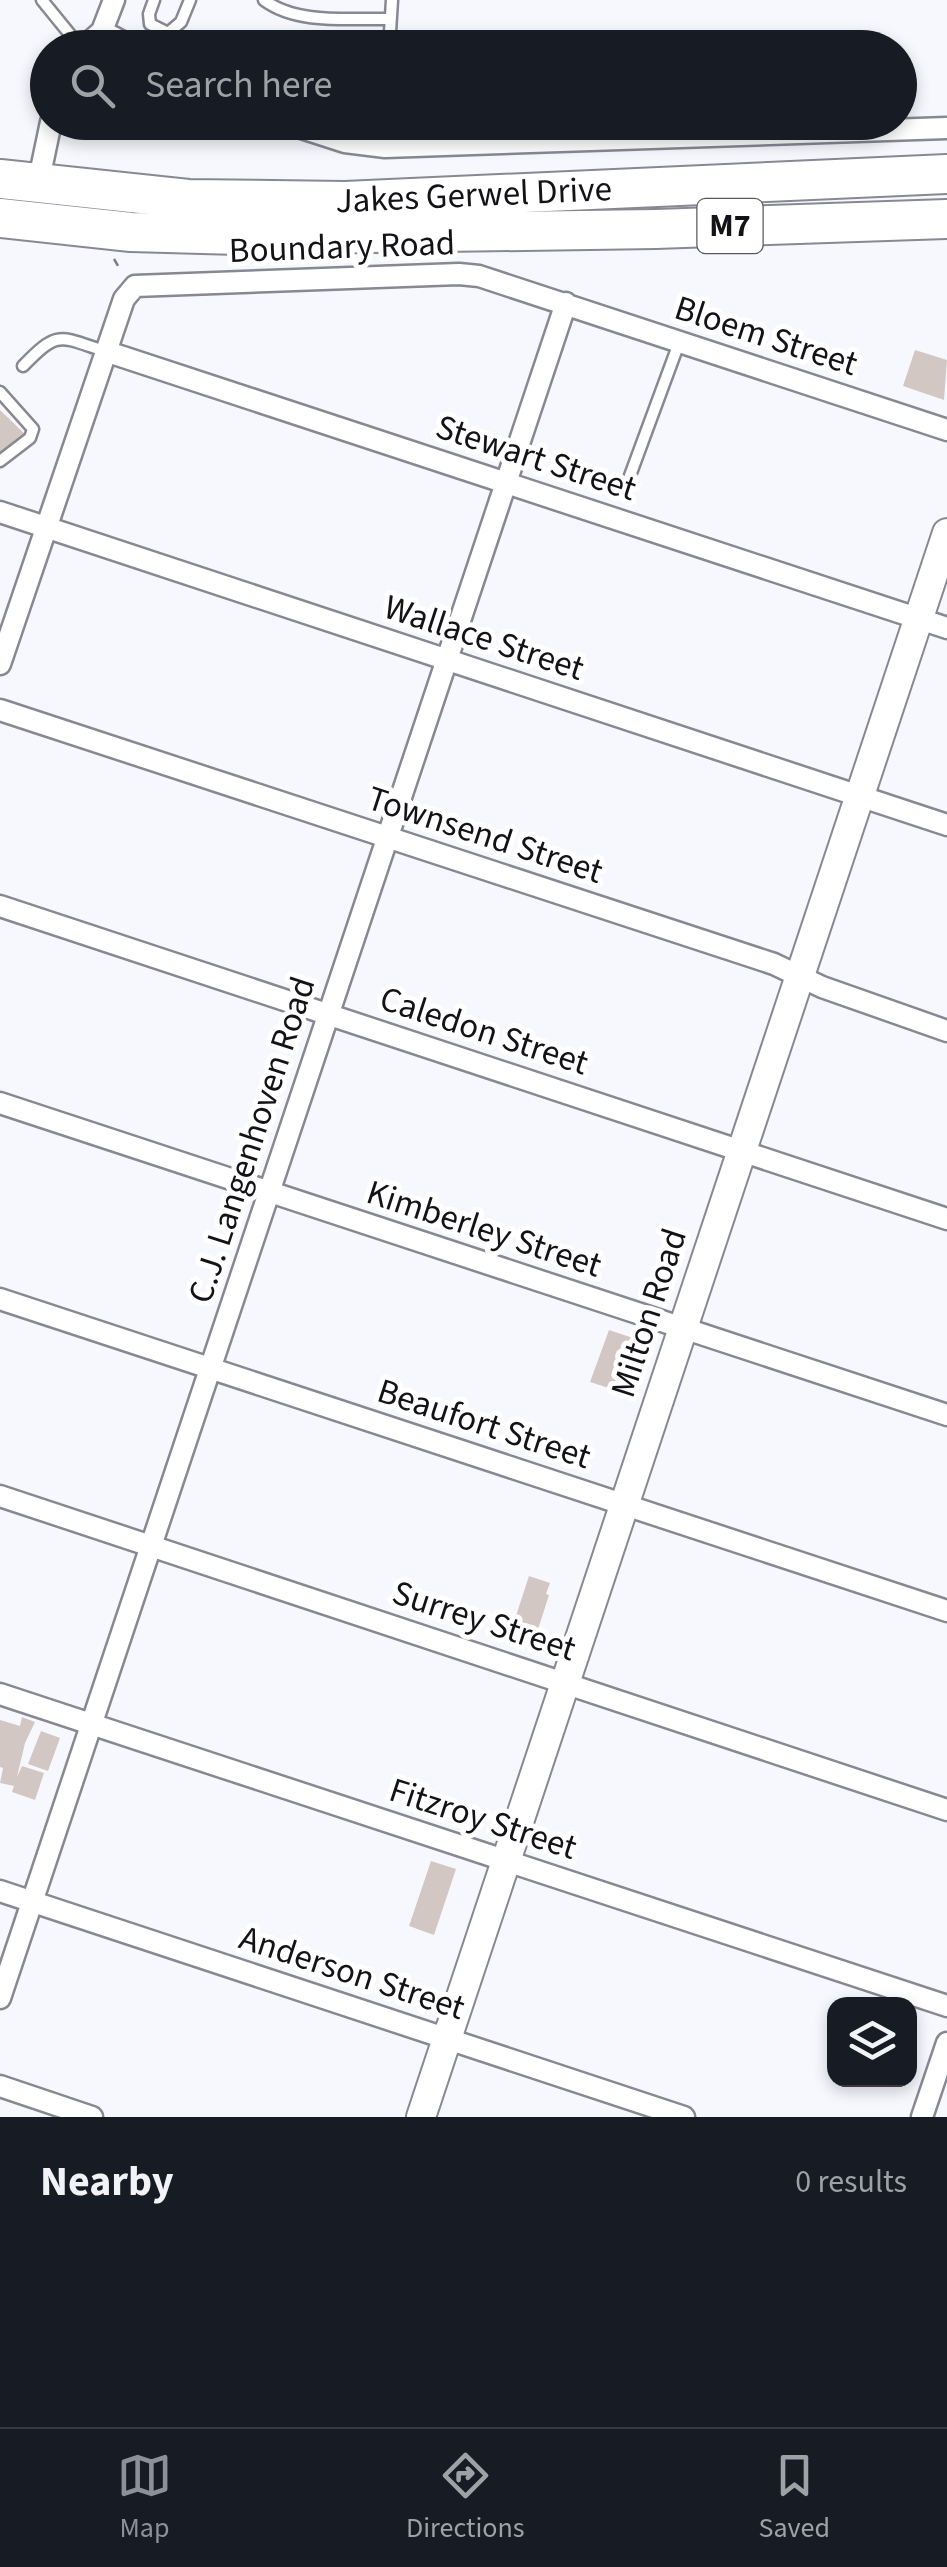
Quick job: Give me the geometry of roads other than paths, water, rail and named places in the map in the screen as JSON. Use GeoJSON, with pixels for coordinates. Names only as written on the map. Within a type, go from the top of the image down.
{"type":"FeatureCollection","features":[{"type":"Feature","properties":{"kind":"highway","name":"Jakes Gerwel Drive"},"geometry":{"type":"LineString","coordinates":[[0,179],[188,199],[345,200],[947,174]]}},
{"type":"Feature","properties":{"kind":"highway"},"geometry":{"type":"LineString","coordinates":[[693,183],[745,196],[947,193]]}},
{"type":"Feature","properties":{"kind":"highway"},"geometry":{"type":"LineString","coordinates":[[0,214],[38,184],[51,199],[70,206],[324,217],[352,223],[375,234]]}},
{"type":"Feature","properties":{"kind":"highway","name":"Jakes Gerwel Drive"},"geometry":{"type":"LineString","coordinates":[[0,214],[131,232],[375,234],[947,219]]}},
{"type":"Feature","properties":{"kind":"street"},"geometry":{"type":"LineString","coordinates":[[103,30],[114,0]]}},
{"type":"Feature","properties":{"kind":"street"},"geometry":{"type":"LineString","coordinates":[[917,129],[947,128]]}},
{"type":"Feature","properties":{"kind":"street"},"geometry":{"type":"LineString","coordinates":[[38,184],[47,140]]}},
{"type":"Feature","properties":{"kind":"street"},"geometry":{"type":"LineString","coordinates":[[338,140],[385,147],[592,140]]}},
{"type":"Feature","properties":{"kind":"street","name":"Boundary Road"},"geometry":{"type":"LineString","coordinates":[[105,351],[124,299],[142,284],[459,274],[496,280],[566,303]]}},
{"type":"Feature","properties":{"kind":"street","name":"Bloem Street"},"geometry":{"type":"LineString","coordinates":[[566,303],[947,430]]}},
{"type":"Feature","properties":{"kind":"street","name":"C.J. Langenhoven Road"},"geometry":{"type":"LineString","coordinates":[[0,1998],[566,303]]}},
{"type":"Feature","properties":{"kind":"street"},"geometry":{"type":"LineString","coordinates":[[0,664],[105,351]]}},
{"type":"Feature","properties":{"kind":"street","name":"Stewart Street"},"geometry":{"type":"LineString","coordinates":[[105,351],[947,628]]}},
{"type":"Feature","properties":{"kind":"street","name":"Wallace Street"},"geometry":{"type":"LineString","coordinates":[[0,512],[947,825]]}},
{"type":"Feature","properties":{"kind":"street","name":"Milton Road"},"geometry":{"type":"LineString","coordinates":[[421,2117],[947,532]]}},
{"type":"Feature","properties":{"kind":"street","name":"Townsend Street"},"geometry":{"type":"LineString","coordinates":[[0,710],[800,976],[947,1030]]}},
{"type":"Feature","properties":{"kind":"street","name":"Caledon Street"},"geometry":{"type":"LineString","coordinates":[[0,906],[947,1220]]}},
{"type":"Feature","properties":{"kind":"street","name":"Kimberley Street"},"geometry":{"type":"LineString","coordinates":[[0,1103],[947,1415]]}},
{"type":"Feature","properties":{"kind":"street","name":"Beaufort Street"},"geometry":{"type":"LineString","coordinates":[[0,1299],[947,1611]]}},
{"type":"Feature","properties":{"kind":"street","name":"Surrey Street"},"geometry":{"type":"LineString","coordinates":[[0,1496],[947,1810]]}},
{"type":"Feature","properties":{"kind":"street","name":"Fitzroy Street"},"geometry":{"type":"LineString","coordinates":[[0,1694],[947,2006]]}},
{"type":"Feature","properties":{"kind":"street","name":"Anderson Street"},"geometry":{"type":"LineString","coordinates":[[0,1892],[684,2117]]}},
{"type":"Feature","properties":{"kind":"street"},"geometry":{"type":"LineString","coordinates":[[922,2117],[947,2042]]}},
{"type":"Feature","properties":{"kind":"street"},"geometry":{"type":"LineString","coordinates":[[0,2086],[92,2117]]}},
{"type":"Feature","properties":{"kind":"lane"},"geometry":{"type":"LineString","coordinates":[[42,0],[67,30]]}},
{"type":"Feature","properties":{"kind":"lane"},"geometry":{"type":"LineString","coordinates":[[154,0],[150,24],[162,30]]}},
{"type":"Feature","properties":{"kind":"lane"},"geometry":{"type":"LineString","coordinates":[[172,30],[181,22],[190,0]]}},
{"type":"Feature","properties":{"kind":"lane"},"geometry":{"type":"LineString","coordinates":[[264,0],[278,10],[299,15],[390,19]]}},
{"type":"Feature","properties":{"kind":"lane"},"geometry":{"type":"LineString","coordinates":[[390,30],[392,0]]}},
{"type":"Feature","properties":{"kind":"lane"},"geometry":{"type":"LineString","coordinates":[[385,140],[385,147]]}},
{"type":"Feature","properties":{"kind":"lane"},"geometry":{"type":"LineString","coordinates":[[23,366],[55,339],[105,351]]}},
{"type":"Feature","properties":{"kind":"lane"},"geometry":{"type":"LineString","coordinates":[[624,492],[680,342]]}},
{"type":"Feature","properties":{"kind":"lane"},"geometry":{"type":"LineString","coordinates":[[0,392],[33,429],[30,438],[0,461]]}}]}
